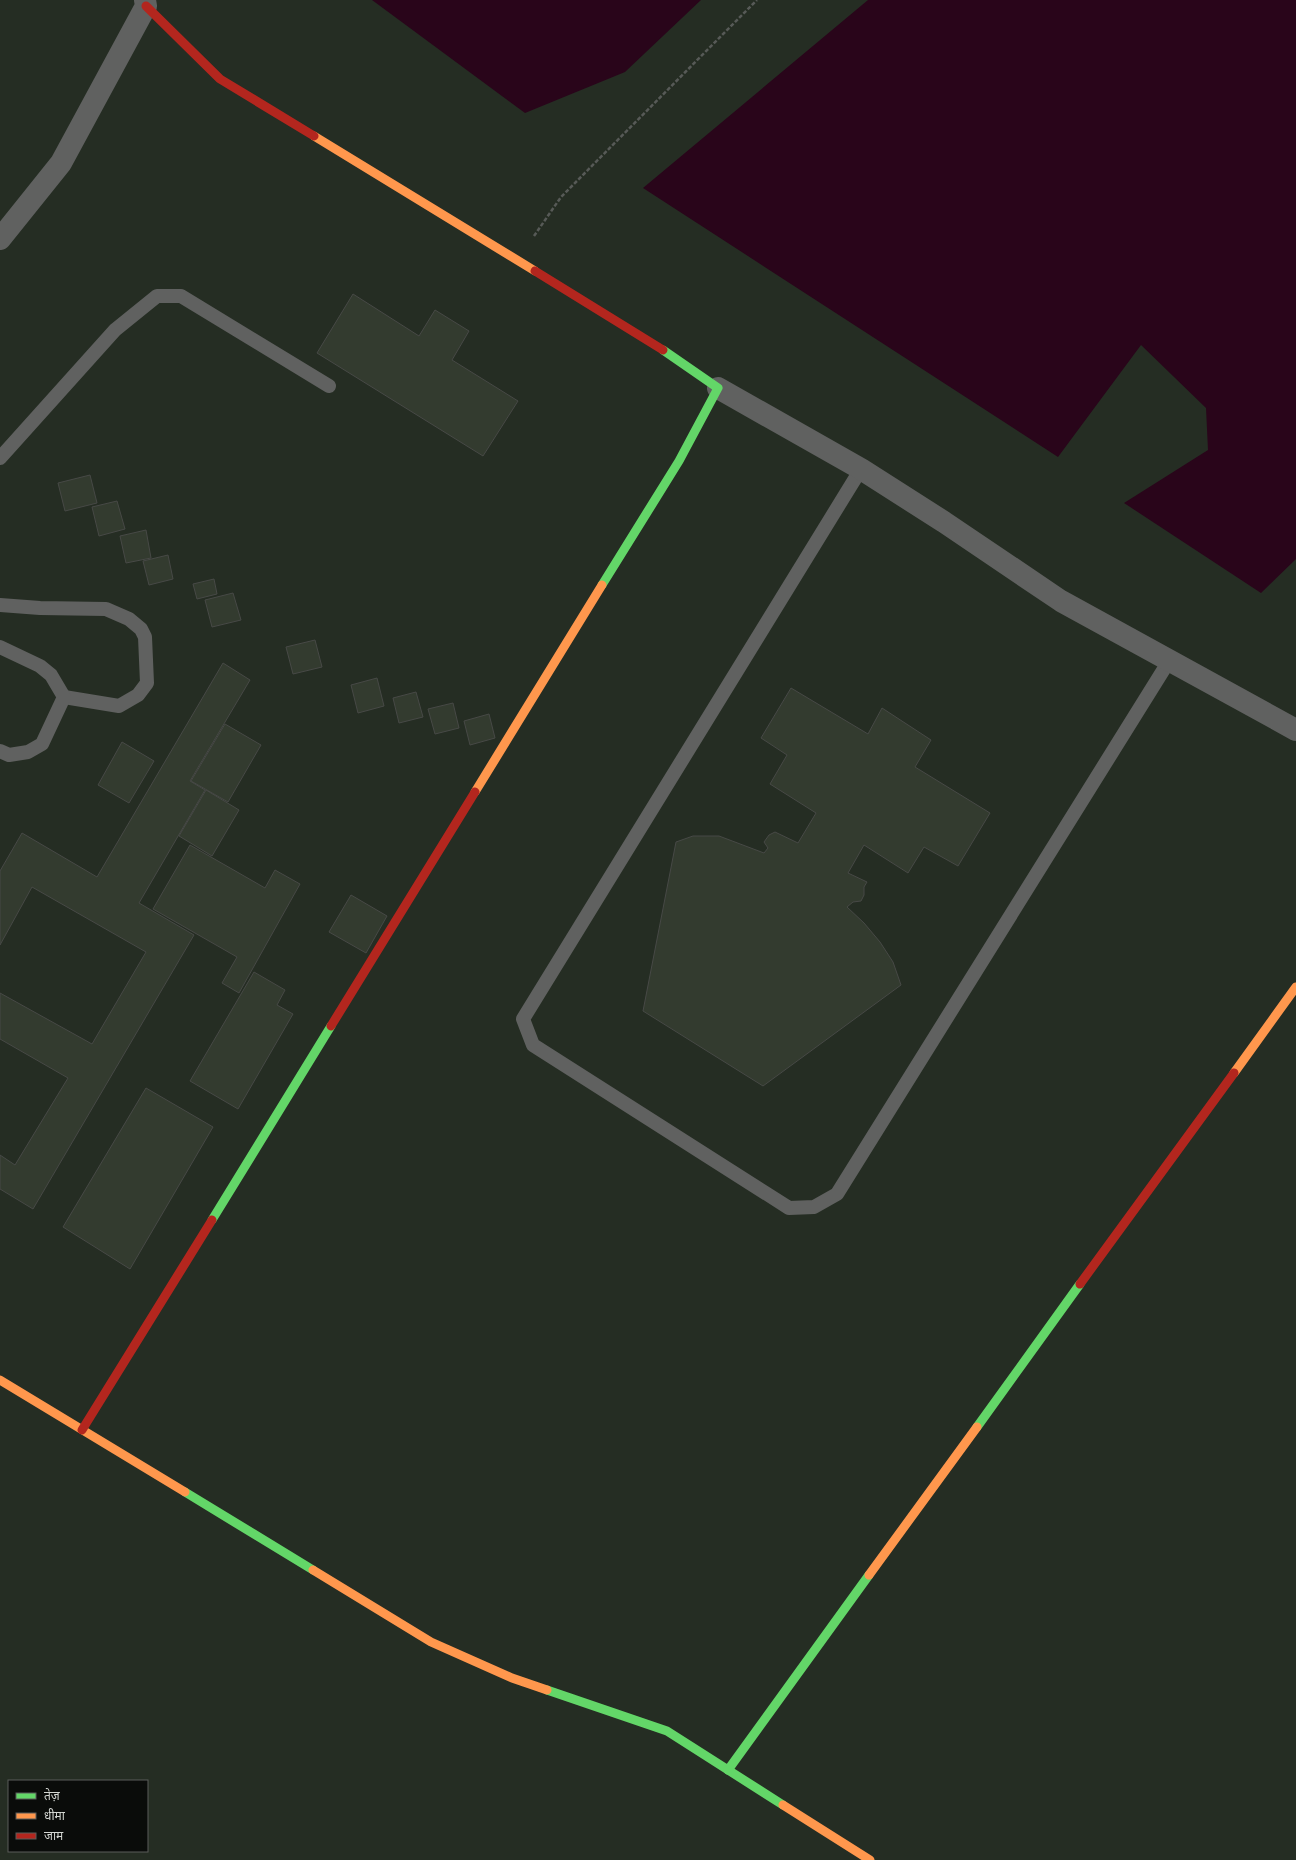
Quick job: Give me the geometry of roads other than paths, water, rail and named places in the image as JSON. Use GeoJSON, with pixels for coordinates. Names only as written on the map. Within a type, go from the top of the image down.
{"type":"FeatureCollection","features":[{"type":"Feature","properties":{"kind":"street"},"geometry":{"type":"LineString","coordinates":[[0,239],[61,163],[146,3],[220,79],[643,336],[718,388],[861,469],[944,522],[1061,601],[1296,730]]}},
{"type":"Feature","properties":{"kind":"street"},"geometry":{"type":"LineString","coordinates":[[82,1430],[679,461],[718,388]]}},
{"type":"Feature","properties":{"kind":"street"},"geometry":{"type":"LineString","coordinates":[[728,1770],[1296,987]]}},
{"type":"Feature","properties":{"kind":"street"},"geometry":{"type":"LineString","coordinates":[[0,1380],[431,1642],[512,1678],[667,1731],[870,1860]]}},
{"type":"Feature","properties":{"kind":"lane"},"geometry":{"type":"LineString","coordinates":[[0,458],[115,330],[157,296],[181,296],[329,386]]}},
{"type":"Feature","properties":{"kind":"lane"},"geometry":{"type":"LineString","coordinates":[[861,469],[523,1019],[533,1045],[789,1208],[814,1207],[837,1194],[1169,661]]}},
{"type":"Feature","properties":{"kind":"lane"},"geometry":{"type":"LineString","coordinates":[[0,605],[40,608],[106,609],[129,619],[141,629],[145,637],[147,683],[138,695],[119,706],[64,697]]}},
{"type":"Feature","properties":{"kind":"lane"},"geometry":{"type":"LineString","coordinates":[[0,647],[40,666],[51,675],[64,697]]}},
{"type":"Feature","properties":{"kind":"lane"},"geometry":{"type":"LineString","coordinates":[[0,750],[9,755],[28,752],[42,744],[64,697]]}}]}
